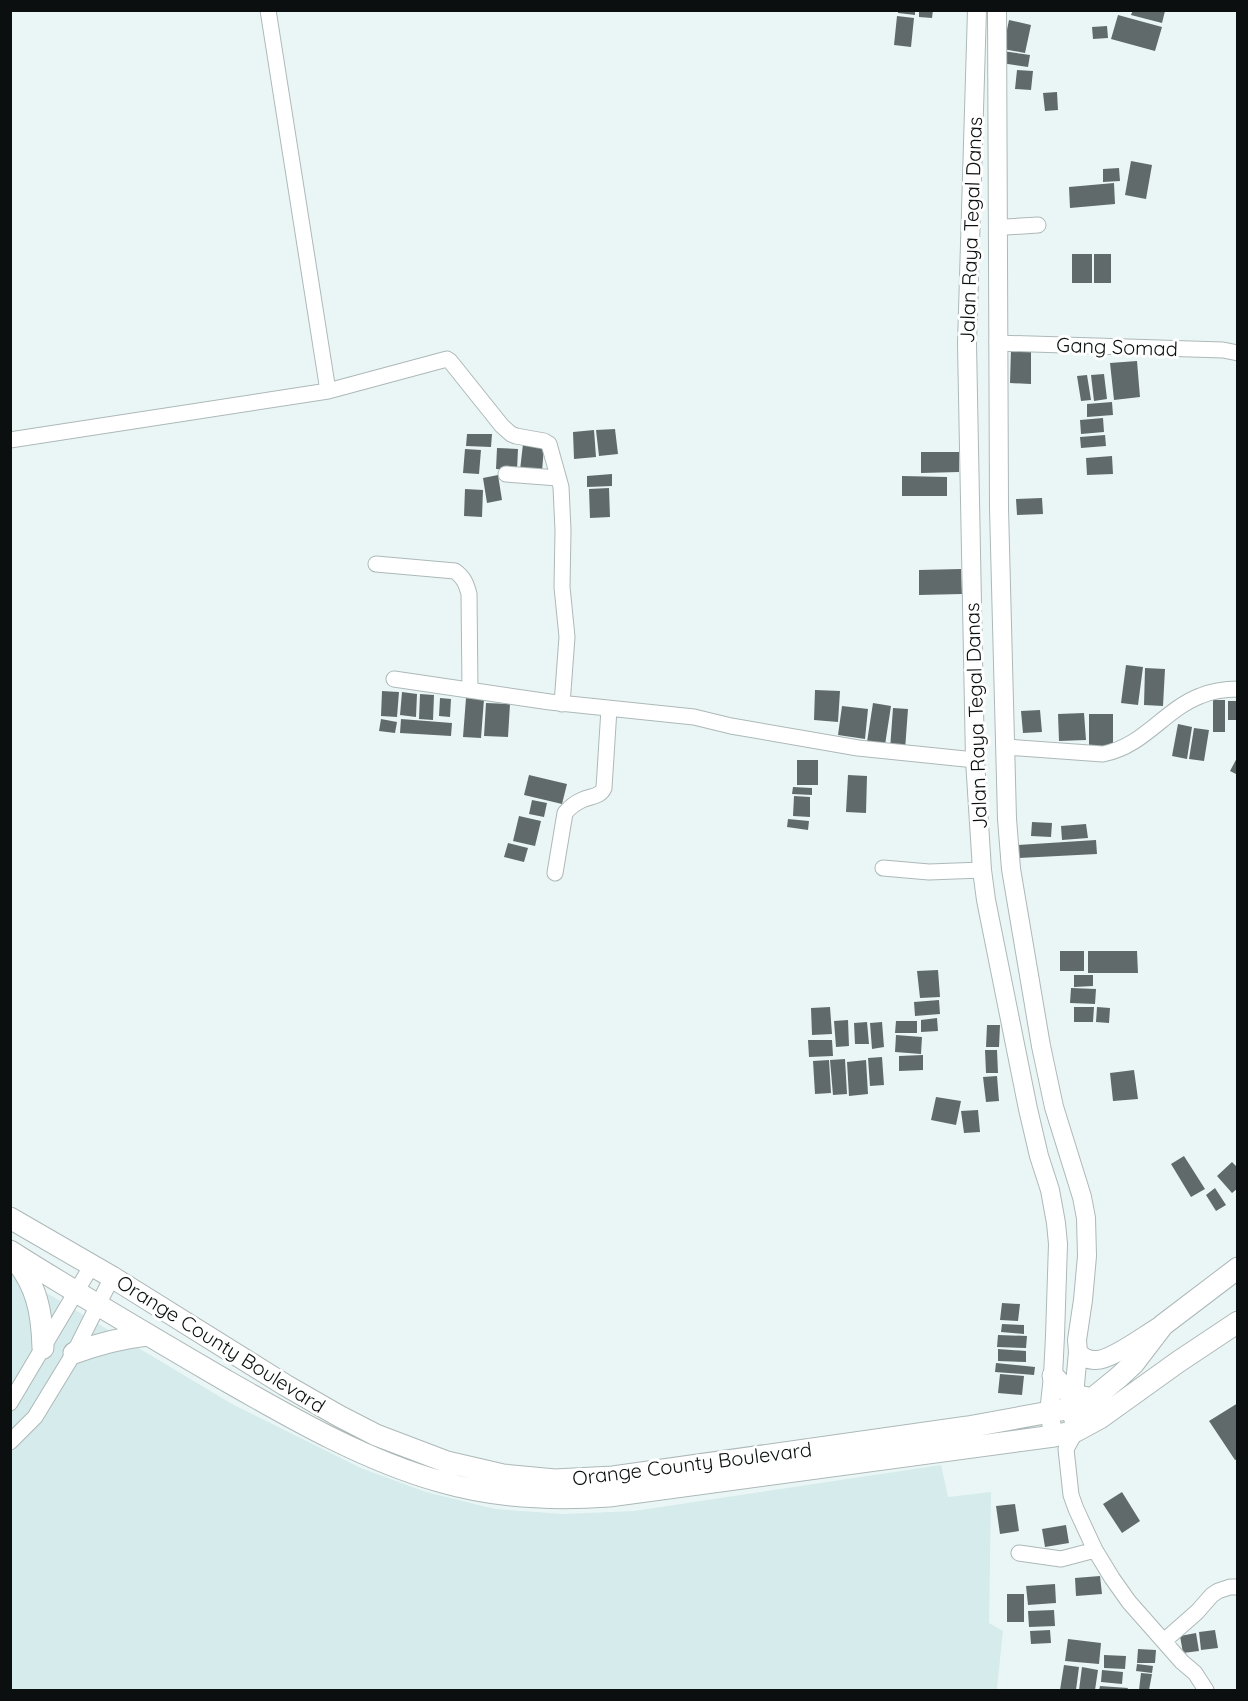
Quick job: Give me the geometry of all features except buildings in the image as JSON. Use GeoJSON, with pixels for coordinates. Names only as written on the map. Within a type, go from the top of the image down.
{"type":"FeatureCollection","features":[{"type":"Feature","properties":{"kind":"main road","name":"Orange County Boulevard"},"geometry":{"type":"LineString","coordinates":[[10,1218],[112,1277],[339,1416],[376,1435],[447,1462],[503,1475],[555,1480],[614,1477],[968,1427],[1049,1413],[1078,1402]]}},
{"type":"Feature","properties":{"kind":"main road"},"geometry":{"type":"LineString","coordinates":[[10,1253],[23,1269],[36,1293],[42,1320],[43,1348]]}},
{"type":"Feature","properties":{"kind":"main road","name":"Orange County Boulevard"},"geometry":{"type":"LineString","coordinates":[[10,1253],[274,1408],[372,1458],[442,1482],[478,1491],[516,1497],[568,1499],[609,1496],[1065,1438]]}},
{"type":"Feature","properties":{"kind":"main road"},"geometry":{"type":"LineString","coordinates":[[1078,1402],[1134,1363],[1163,1325],[1238,1268]]}},
{"type":"Feature","properties":{"kind":"main road"},"geometry":{"type":"LineString","coordinates":[[1065,1438],[1100,1418],[1238,1322]]}},
{"type":"Feature","properties":{"kind":"main road"},"geometry":{"type":"LineString","coordinates":[[1163,1325],[1157,1342],[1158,1351],[1164,1358],[1178,1362]]}},
{"type":"Feature","properties":{"kind":"main road"},"geometry":{"type":"LineString","coordinates":[[74,1353],[105,1342],[147,1335]]}},
{"type":"Feature","properties":{"kind":"main road"},"geometry":{"type":"LineString","coordinates":[[1053,1376],[1078,1402],[1123,1401]]}},
{"type":"Feature","properties":{"kind":"street"},"geometry":{"type":"LineString","coordinates":[[268,10],[328,391]]}},
{"type":"Feature","properties":{"kind":"street","name":"Jalan Raya Tegal Danas"},"geometry":{"type":"LineString","coordinates":[[977,10],[967,344],[978,821],[986,900],[1012,1037],[1056,1223],[1058,1244],[1053,1376],[1049,1413],[1065,1438]]}},
{"type":"Feature","properties":{"kind":"street","name":"Jalan Raya Tegal Danas"},"geometry":{"type":"LineString","coordinates":[[998,10],[997,343],[1007,819],[1011,869],[1041,1046],[1054,1107],[1082,1197],[1086,1218],[1087,1256],[1077,1340],[1078,1402],[1065,1438]]}},
{"type":"Feature","properties":{"kind":"street"},"geometry":{"type":"LineString","coordinates":[[998,226],[1038,225]]}},
{"type":"Feature","properties":{"kind":"street","name":"Gang Somad"},"geometry":{"type":"LineString","coordinates":[[997,343],[1223,350],[1238,353]]}},
{"type":"Feature","properties":{"kind":"street"},"geometry":{"type":"LineString","coordinates":[[10,440],[328,391],[447,359],[511,434],[549,444],[561,487],[563,530],[562,587],[567,637],[561,704]]}},
{"type":"Feature","properties":{"kind":"street"},"geometry":{"type":"LineString","coordinates":[[506,474],[558,478]]}},
{"type":"Feature","properties":{"kind":"street"},"geometry":{"type":"LineString","coordinates":[[971,508],[999,508]]}},
{"type":"Feature","properties":{"kind":"street"},"geometry":{"type":"LineString","coordinates":[[376,564],[455,571],[463,577],[468,594],[470,690]]}},
{"type":"Feature","properties":{"kind":"street"},"geometry":{"type":"LineString","coordinates":[[394,680],[609,710],[683,716],[858,748],[975,760]]}},
{"type":"Feature","properties":{"kind":"street"},"geometry":{"type":"LineString","coordinates":[[1006,747],[1103,754],[1117,751],[1200,696],[1238,689]]}},
{"type":"Feature","properties":{"kind":"street"},"geometry":{"type":"LineString","coordinates":[[555,873],[565,813],[580,801],[600,794],[604,788],[609,710]]}},
{"type":"Feature","properties":{"kind":"street"},"geometry":{"type":"LineString","coordinates":[[978,821],[1007,819]]}},
{"type":"Feature","properties":{"kind":"street"},"geometry":{"type":"LineString","coordinates":[[884,868],[929,872],[982,870]]}},
{"type":"Feature","properties":{"kind":"street"},"geometry":{"type":"LineString","coordinates":[[10,1403],[92,1265]]}},
{"type":"Feature","properties":{"kind":"street"},"geometry":{"type":"LineString","coordinates":[[10,1442],[35,1417],[74,1353],[112,1277]]}},
{"type":"Feature","properties":{"kind":"street"},"geometry":{"type":"LineString","coordinates":[[1078,1352],[1085,1358],[1102,1359],[1117,1353],[1163,1325]]}},
{"type":"Feature","properties":{"kind":"street"},"geometry":{"type":"LineString","coordinates":[[1065,1438],[1071,1495],[1095,1550],[1129,1602],[1182,1662],[1195,1673],[1206,1690]]}},
{"type":"Feature","properties":{"kind":"street"},"geometry":{"type":"LineString","coordinates":[[1019,1553],[1061,1558],[1095,1550]]}},
{"type":"Feature","properties":{"kind":"street"},"geometry":{"type":"LineString","coordinates":[[1164,1641],[1185,1624],[1212,1595],[1230,1587],[1238,1587]]}},
{"type":"Feature","properties":{"kind":"shaded area"},"geometry":{"type":"Polygon","coordinates":[[[10,1271],[232,1404],[363,1469],[426,1492],[495,1509],[564,1514],[634,1511],[941,1465],[948,1497],[991,1492],[989,1623],[1003,1631],[997,1688],[999,1690],[11,1690],[10,1271]]]}}]}
